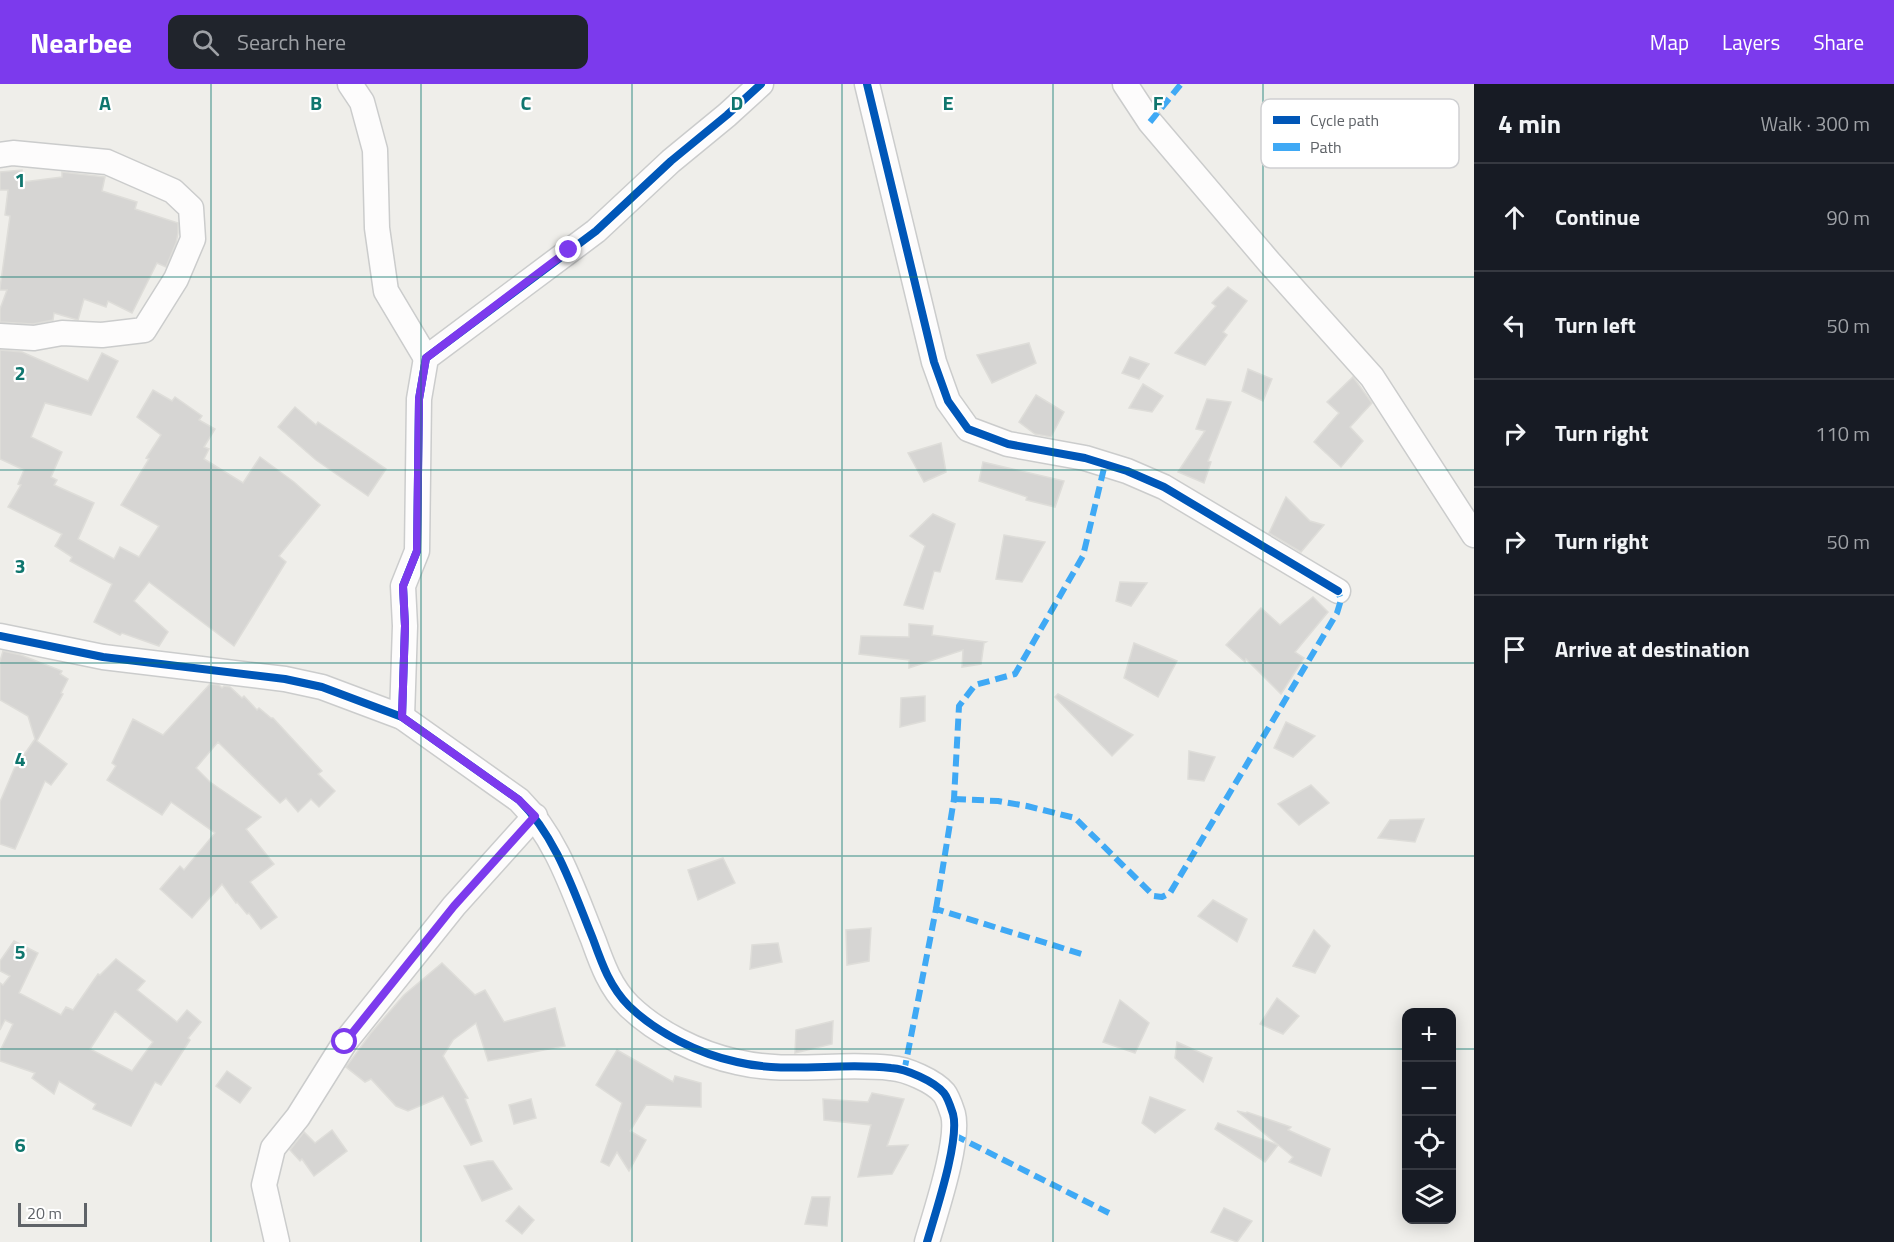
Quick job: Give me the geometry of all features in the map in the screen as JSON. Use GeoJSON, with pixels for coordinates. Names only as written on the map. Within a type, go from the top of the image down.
{"type":"FeatureCollection","features":[{"type":"Feature","properties":{"kind":"street"},"geometry":{"type":"LineString","coordinates":[[350,84],[362,102],[375,150],[377,228],[386,291],[426,358],[419,399],[417,551],[403,586],[405,626],[402,717]]}},
{"type":"Feature","properties":{"kind":"street"},"geometry":{"type":"LineString","coordinates":[[426,358],[596,231],[671,161],[761,84]]}},
{"type":"Feature","properties":{"kind":"street"},"geometry":{"type":"LineString","coordinates":[[867,84],[934,362],[948,401],[968,429],[1008,444],[1085,458],[1127,471],[1155,483],[1263,548],[1326,581],[1338,591]]}},
{"type":"Feature","properties":{"kind":"street"},"geometry":{"type":"LineString","coordinates":[[1125,84],[1150,122],[1269,262],[1372,376],[1474,535]]}},
{"type":"Feature","properties":{"kind":"street"},"geometry":{"type":"LineString","coordinates":[[0,155],[13,153],[107,162],[173,191],[192,208],[193,239],[176,279],[144,330],[102,335],[62,333],[34,338],[0,336]]}},
{"type":"Feature","properties":{"kind":"street"},"geometry":{"type":"LineString","coordinates":[[0,636],[103,657],[285,679],[322,687],[402,717],[519,800],[535,816],[560,858],[612,987],[629,1007],[650,1023],[689,1046],[737,1062],[775,1066],[893,1068],[926,1079],[944,1093],[954,1115],[954,1135],[927,1242]]}},
{"type":"Feature","properties":{"kind":"street"},"geometry":{"type":"LineString","coordinates":[[277,1242],[264,1185],[273,1148],[298,1117],[345,1042],[454,906],[535,816]]}},
{"type":"Feature","properties":{"kind":"building"},"geometry":{"type":"Polygon","coordinates":[[[22,170],[23,182],[62,177],[62,172],[105,177],[102,191],[137,202],[135,209],[178,223],[176,243],[166,267],[157,263],[132,313],[108,301],[106,307],[84,299],[78,320],[54,313],[53,320],[33,324],[0,322],[0,309],[7,290],[0,290],[0,288],[10,216],[5,215],[8,190],[0,190],[0,172],[22,170]]]}},
{"type":"Feature","properties":{"kind":"building"},"geometry":{"type":"Polygon","coordinates":[[[1228,287],[1247,301],[1223,332],[1227,335],[1205,365],[1175,353],[1216,306],[1212,303],[1228,287]]]}},
{"type":"Feature","properties":{"kind":"building"},"geometry":{"type":"Polygon","coordinates":[[[1029,343],[1036,363],[992,383],[977,355],[1029,343]]]}},
{"type":"Feature","properties":{"kind":"building"},"geometry":{"type":"Polygon","coordinates":[[[0,350],[22,352],[88,381],[102,353],[118,361],[91,415],[45,403],[31,437],[62,452],[51,477],[57,480],[54,485],[94,503],[78,539],[114,559],[120,547],[139,557],[159,526],[121,505],[161,435],[137,417],[153,390],[172,401],[175,397],[202,416],[199,420],[215,429],[204,447],[209,449],[204,459],[243,483],[260,457],[320,505],[279,556],[286,562],[234,646],[149,582],[134,601],[168,632],[159,646],[122,633],[120,635],[94,622],[112,584],[70,561],[72,557],[55,546],[62,534],[8,507],[21,485],[18,484],[24,470],[0,459],[0,350]]]}},
{"type":"Feature","properties":{"kind":"building"},"geometry":{"type":"Polygon","coordinates":[[[1130,357],[1149,364],[1139,379],[1122,373],[1130,357]]]}},
{"type":"Feature","properties":{"kind":"building"},"geometry":{"type":"Polygon","coordinates":[[[1248,369],[1272,379],[1263,401],[1242,391],[1248,369]]]}},
{"type":"Feature","properties":{"kind":"building"},"geometry":{"type":"Polygon","coordinates":[[[1353,377],[1372,403],[1350,427],[1363,441],[1341,467],[1314,442],[1339,413],[1327,402],[1353,377]]]}},
{"type":"Feature","properties":{"kind":"building"},"geometry":{"type":"Polygon","coordinates":[[[1143,384],[1163,396],[1152,412],[1129,408],[1143,384]]]}},
{"type":"Feature","properties":{"kind":"building"},"geometry":{"type":"Polygon","coordinates":[[[1036,395],[1064,412],[1051,437],[1035,434],[1019,422],[1036,395]]]}},
{"type":"Feature","properties":{"kind":"building"},"geometry":{"type":"Polygon","coordinates":[[[1207,399],[1231,402],[1208,461],[1211,462],[1204,483],[1178,472],[1205,431],[1196,429],[1207,399]]]}},
{"type":"Feature","properties":{"kind":"building"},"geometry":{"type":"Polygon","coordinates":[[[295,407],[316,425],[318,422],[386,469],[368,496],[316,460],[278,427],[295,407]]]}},
{"type":"Feature","properties":{"kind":"building"},"geometry":{"type":"Polygon","coordinates":[[[941,443],[946,472],[924,482],[908,453],[941,443]]]}},
{"type":"Feature","properties":{"kind":"building"},"geometry":{"type":"Polygon","coordinates":[[[983,462],[1064,481],[1055,507],[1026,500],[1027,497],[979,481],[983,462]]]}},
{"type":"Feature","properties":{"kind":"building"},"geometry":{"type":"Polygon","coordinates":[[[1286,497],[1310,521],[1324,525],[1301,552],[1269,533],[1286,497]]]}},
{"type":"Feature","properties":{"kind":"building"},"geometry":{"type":"Polygon","coordinates":[[[933,514],[955,524],[940,572],[934,571],[923,609],[904,605],[925,546],[910,536],[933,514]]]}},
{"type":"Feature","properties":{"kind":"building"},"geometry":{"type":"Polygon","coordinates":[[[1004,535],[1045,542],[1022,582],[996,579],[1004,535]]]}},
{"type":"Feature","properties":{"kind":"building"},"geometry":{"type":"Polygon","coordinates":[[[1120,582],[1147,583],[1131,606],[1116,601],[1120,582]]]}},
{"type":"Feature","properties":{"kind":"building"},"geometry":{"type":"Polygon","coordinates":[[[1313,597],[1328,612],[1295,652],[1304,658],[1281,694],[1246,659],[1245,662],[1226,645],[1261,608],[1280,625],[1313,597]]]}},
{"type":"Feature","properties":{"kind":"building"},"geometry":{"type":"Polygon","coordinates":[[[909,624],[933,626],[932,635],[986,642],[981,664],[962,667],[963,650],[909,668],[909,660],[859,654],[861,636],[909,637],[909,624]]]}},
{"type":"Feature","properties":{"kind":"building"},"geometry":{"type":"Polygon","coordinates":[[[1134,643],[1177,661],[1158,697],[1124,678],[1134,643]]]}},
{"type":"Feature","properties":{"kind":"building"},"geometry":{"type":"Polygon","coordinates":[[[3,651],[21,655],[62,671],[60,674],[68,679],[61,693],[63,694],[37,741],[67,764],[51,785],[45,781],[15,849],[0,844],[0,802],[14,769],[35,739],[28,716],[0,700],[0,661],[3,651]]]}},
{"type":"Feature","properties":{"kind":"building"},"geometry":{"type":"Polygon","coordinates":[[[210,684],[219,685],[222,688],[230,687],[242,698],[244,696],[257,710],[259,708],[273,718],[322,771],[318,774],[335,791],[319,807],[311,799],[298,812],[286,798],[280,803],[218,742],[196,768],[210,782],[261,817],[246,829],[274,864],[250,882],[277,917],[261,929],[249,913],[247,914],[236,903],[222,884],[192,918],[160,889],[180,866],[184,870],[215,833],[171,802],[162,815],[107,780],[116,766],[112,763],[133,719],[163,735],[210,684]]]}},
{"type":"Feature","properties":{"kind":"building"},"geometry":{"type":"Polygon","coordinates":[[[1058,694],[1133,735],[1112,756],[1055,697],[1058,694]]]}},
{"type":"Feature","properties":{"kind":"building"},"geometry":{"type":"Polygon","coordinates":[[[925,696],[925,721],[900,727],[901,698],[925,696]]]}},
{"type":"Feature","properties":{"kind":"building"},"geometry":{"type":"Polygon","coordinates":[[[1286,722],[1315,736],[1293,757],[1274,748],[1286,722]]]}},
{"type":"Feature","properties":{"kind":"building"},"geometry":{"type":"Polygon","coordinates":[[[1189,751],[1215,757],[1204,781],[1188,779],[1189,751]]]}},
{"type":"Feature","properties":{"kind":"building"},"geometry":{"type":"Polygon","coordinates":[[[1311,785],[1329,803],[1299,825],[1278,804],[1311,785]]]}},
{"type":"Feature","properties":{"kind":"building"},"geometry":{"type":"Polygon","coordinates":[[[1424,819],[1415,842],[1378,838],[1390,820],[1424,819]]]}},
{"type":"Feature","properties":{"kind":"building"},"geometry":{"type":"Polygon","coordinates":[[[723,858],[735,883],[698,900],[688,870],[723,858]]]}},
{"type":"Feature","properties":{"kind":"building"},"geometry":{"type":"Polygon","coordinates":[[[1213,900],[1247,919],[1237,942],[1198,916],[1213,900]]]}},
{"type":"Feature","properties":{"kind":"building"},"geometry":{"type":"Polygon","coordinates":[[[871,928],[869,961],[847,965],[846,930],[871,928]]]}},
{"type":"Feature","properties":{"kind":"building"},"geometry":{"type":"Polygon","coordinates":[[[1314,930],[1330,946],[1315,973],[1293,966],[1314,930]]]}},
{"type":"Feature","properties":{"kind":"building"},"geometry":{"type":"Polygon","coordinates":[[[14,941],[38,953],[19,993],[61,1015],[66,1007],[73,1010],[98,974],[100,975],[116,959],[145,981],[137,990],[177,1022],[187,1010],[201,1022],[188,1038],[190,1040],[161,1085],[155,1082],[131,1126],[93,1109],[96,1104],[59,1081],[54,1094],[32,1078],[35,1073],[0,1061],[0,1051],[13,1024],[5,1020],[0,1030],[0,983],[3,985],[10,976],[0,971],[0,961],[14,941]],[[115,1011],[90,1049],[132,1071],[153,1042],[115,1011]]]}},
{"type":"Feature","properties":{"kind":"building"},"geometry":{"type":"Polygon","coordinates":[[[778,943],[782,962],[750,969],[752,945],[778,943]]]}},
{"type":"Feature","properties":{"kind":"building"},"geometry":{"type":"Polygon","coordinates":[[[442,963],[475,995],[485,990],[504,1022],[555,1008],[565,1046],[488,1061],[476,1023],[453,1040],[443,1056],[468,1098],[465,1099],[482,1141],[471,1145],[443,1096],[408,1111],[396,1106],[371,1079],[365,1082],[346,1067],[371,1033],[404,995],[442,963]]]}},
{"type":"Feature","properties":{"kind":"building"},"geometry":{"type":"Polygon","coordinates":[[[1277,998],[1299,1016],[1283,1034],[1260,1024],[1277,998]]]}},
{"type":"Feature","properties":{"kind":"building"},"geometry":{"type":"Polygon","coordinates":[[[1120,1000],[1149,1023],[1135,1053],[1103,1042],[1120,1000]]]}},
{"type":"Feature","properties":{"kind":"building"},"geometry":{"type":"Polygon","coordinates":[[[833,1021],[832,1044],[795,1053],[796,1030],[833,1021]]]}},
{"type":"Feature","properties":{"kind":"building"},"geometry":{"type":"Polygon","coordinates":[[[1177,1042],[1212,1058],[1203,1082],[1175,1058],[1177,1042]]]}},
{"type":"Feature","properties":{"kind":"building"},"geometry":{"type":"Polygon","coordinates":[[[617,1050],[673,1082],[675,1076],[701,1083],[701,1107],[646,1105],[630,1131],[646,1140],[629,1171],[617,1152],[609,1166],[601,1162],[622,1103],[596,1085],[617,1050]]]}},
{"type":"Feature","properties":{"kind":"building"},"geometry":{"type":"Polygon","coordinates":[[[227,1071],[251,1088],[240,1103],[216,1086],[227,1071]]]}},
{"type":"Feature","properties":{"kind":"building"},"geometry":{"type":"Polygon","coordinates":[[[872,1093],[904,1099],[887,1146],[908,1145],[892,1174],[858,1177],[871,1125],[824,1120],[823,1099],[868,1102],[872,1093]]]}},
{"type":"Feature","properties":{"kind":"building"},"geometry":{"type":"Polygon","coordinates":[[[1150,1097],[1185,1110],[1155,1133],[1142,1123],[1150,1097]]]}},
{"type":"Feature","properties":{"kind":"building"},"geometry":{"type":"Polygon","coordinates":[[[531,1099],[536,1118],[514,1124],[509,1105],[531,1099]]]}},
{"type":"Feature","properties":{"kind":"building"},"geometry":{"type":"Polygon","coordinates":[[[1237,1111],[1247,1112],[1291,1127],[1288,1130],[1330,1149],[1321,1176],[1289,1162],[1293,1157],[1237,1111]]]}},
{"type":"Feature","properties":{"kind":"building"},"geometry":{"type":"Polygon","coordinates":[[[1218,1123],[1278,1145],[1265,1162],[1215,1129],[1218,1123]]]}},
{"type":"Feature","properties":{"kind":"building"},"geometry":{"type":"Polygon","coordinates":[[[332,1130],[347,1151],[314,1176],[302,1159],[300,1161],[290,1150],[304,1132],[315,1143],[332,1130]]]}},
{"type":"Feature","properties":{"kind":"building"},"geometry":{"type":"Polygon","coordinates":[[[493,1161],[512,1189],[482,1201],[464,1166],[493,1161]]]}},
{"type":"Feature","properties":{"kind":"building"},"geometry":{"type":"Polygon","coordinates":[[[812,1197],[830,1197],[827,1226],[805,1224],[812,1197]]]}},
{"type":"Feature","properties":{"kind":"building"},"geometry":{"type":"Polygon","coordinates":[[[519,1206],[534,1220],[522,1234],[506,1221],[519,1206]]]}},
{"type":"Feature","properties":{"kind":"building"},"geometry":{"type":"Polygon","coordinates":[[[1224,1208],[1252,1221],[1237,1242],[1211,1232],[1224,1208]]]}},
{"type":"Feature","properties":{"kind":"marked path"},"geometry":{"type":"LineString","coordinates":[[1150,122],[1181,84]]}},
{"type":"Feature","properties":{"kind":"marked path"},"geometry":{"type":"LineString","coordinates":[[936,909],[954,799],[959,706],[975,685],[1015,674],[1083,556],[1105,464]]}},
{"type":"Feature","properties":{"kind":"marked path"},"geometry":{"type":"LineString","coordinates":[[954,799],[998,801],[1075,818],[1154,896],[1162,897],[1170,893],[1337,613],[1341,600],[1338,591]]}},
{"type":"Feature","properties":{"kind":"marked path"},"geometry":{"type":"LineString","coordinates":[[904,1072],[936,909],[1085,955]]}},
{"type":"Feature","properties":{"kind":"marked path"},"geometry":{"type":"LineString","coordinates":[[954,1135],[1109,1213]]}},
{"type":"Feature","properties":{"kind":"cycle path"},"geometry":{"type":"LineString","coordinates":[[402,717],[405,626],[403,586],[417,551],[419,399],[426,358],[596,231],[671,161],[761,84]]}},
{"type":"Feature","properties":{"kind":"cycle path"},"geometry":{"type":"LineString","coordinates":[[867,84],[934,362],[948,401],[968,429],[1008,444],[1085,458],[1127,471],[1164,487],[1338,591]]}},
{"type":"Feature","properties":{"kind":"cycle path"},"geometry":{"type":"LineString","coordinates":[[0,636],[103,657],[285,679],[322,687],[402,717],[519,800],[532,815],[563,865],[612,983],[622,999],[652,1025],[694,1048],[737,1062],[795,1068],[853,1066],[897,1069],[927,1080],[944,1093],[953,1114],[953,1141],[946,1177],[927,1242]]}},
{"type":"Feature","properties":{"kind":"route"},"geometry":{"type":"LineString","coordinates":[[345,1042],[454,906],[535,816],[519,800],[402,717],[405,626],[403,586],[417,551],[419,399],[426,358],[569,250]]}}]}
